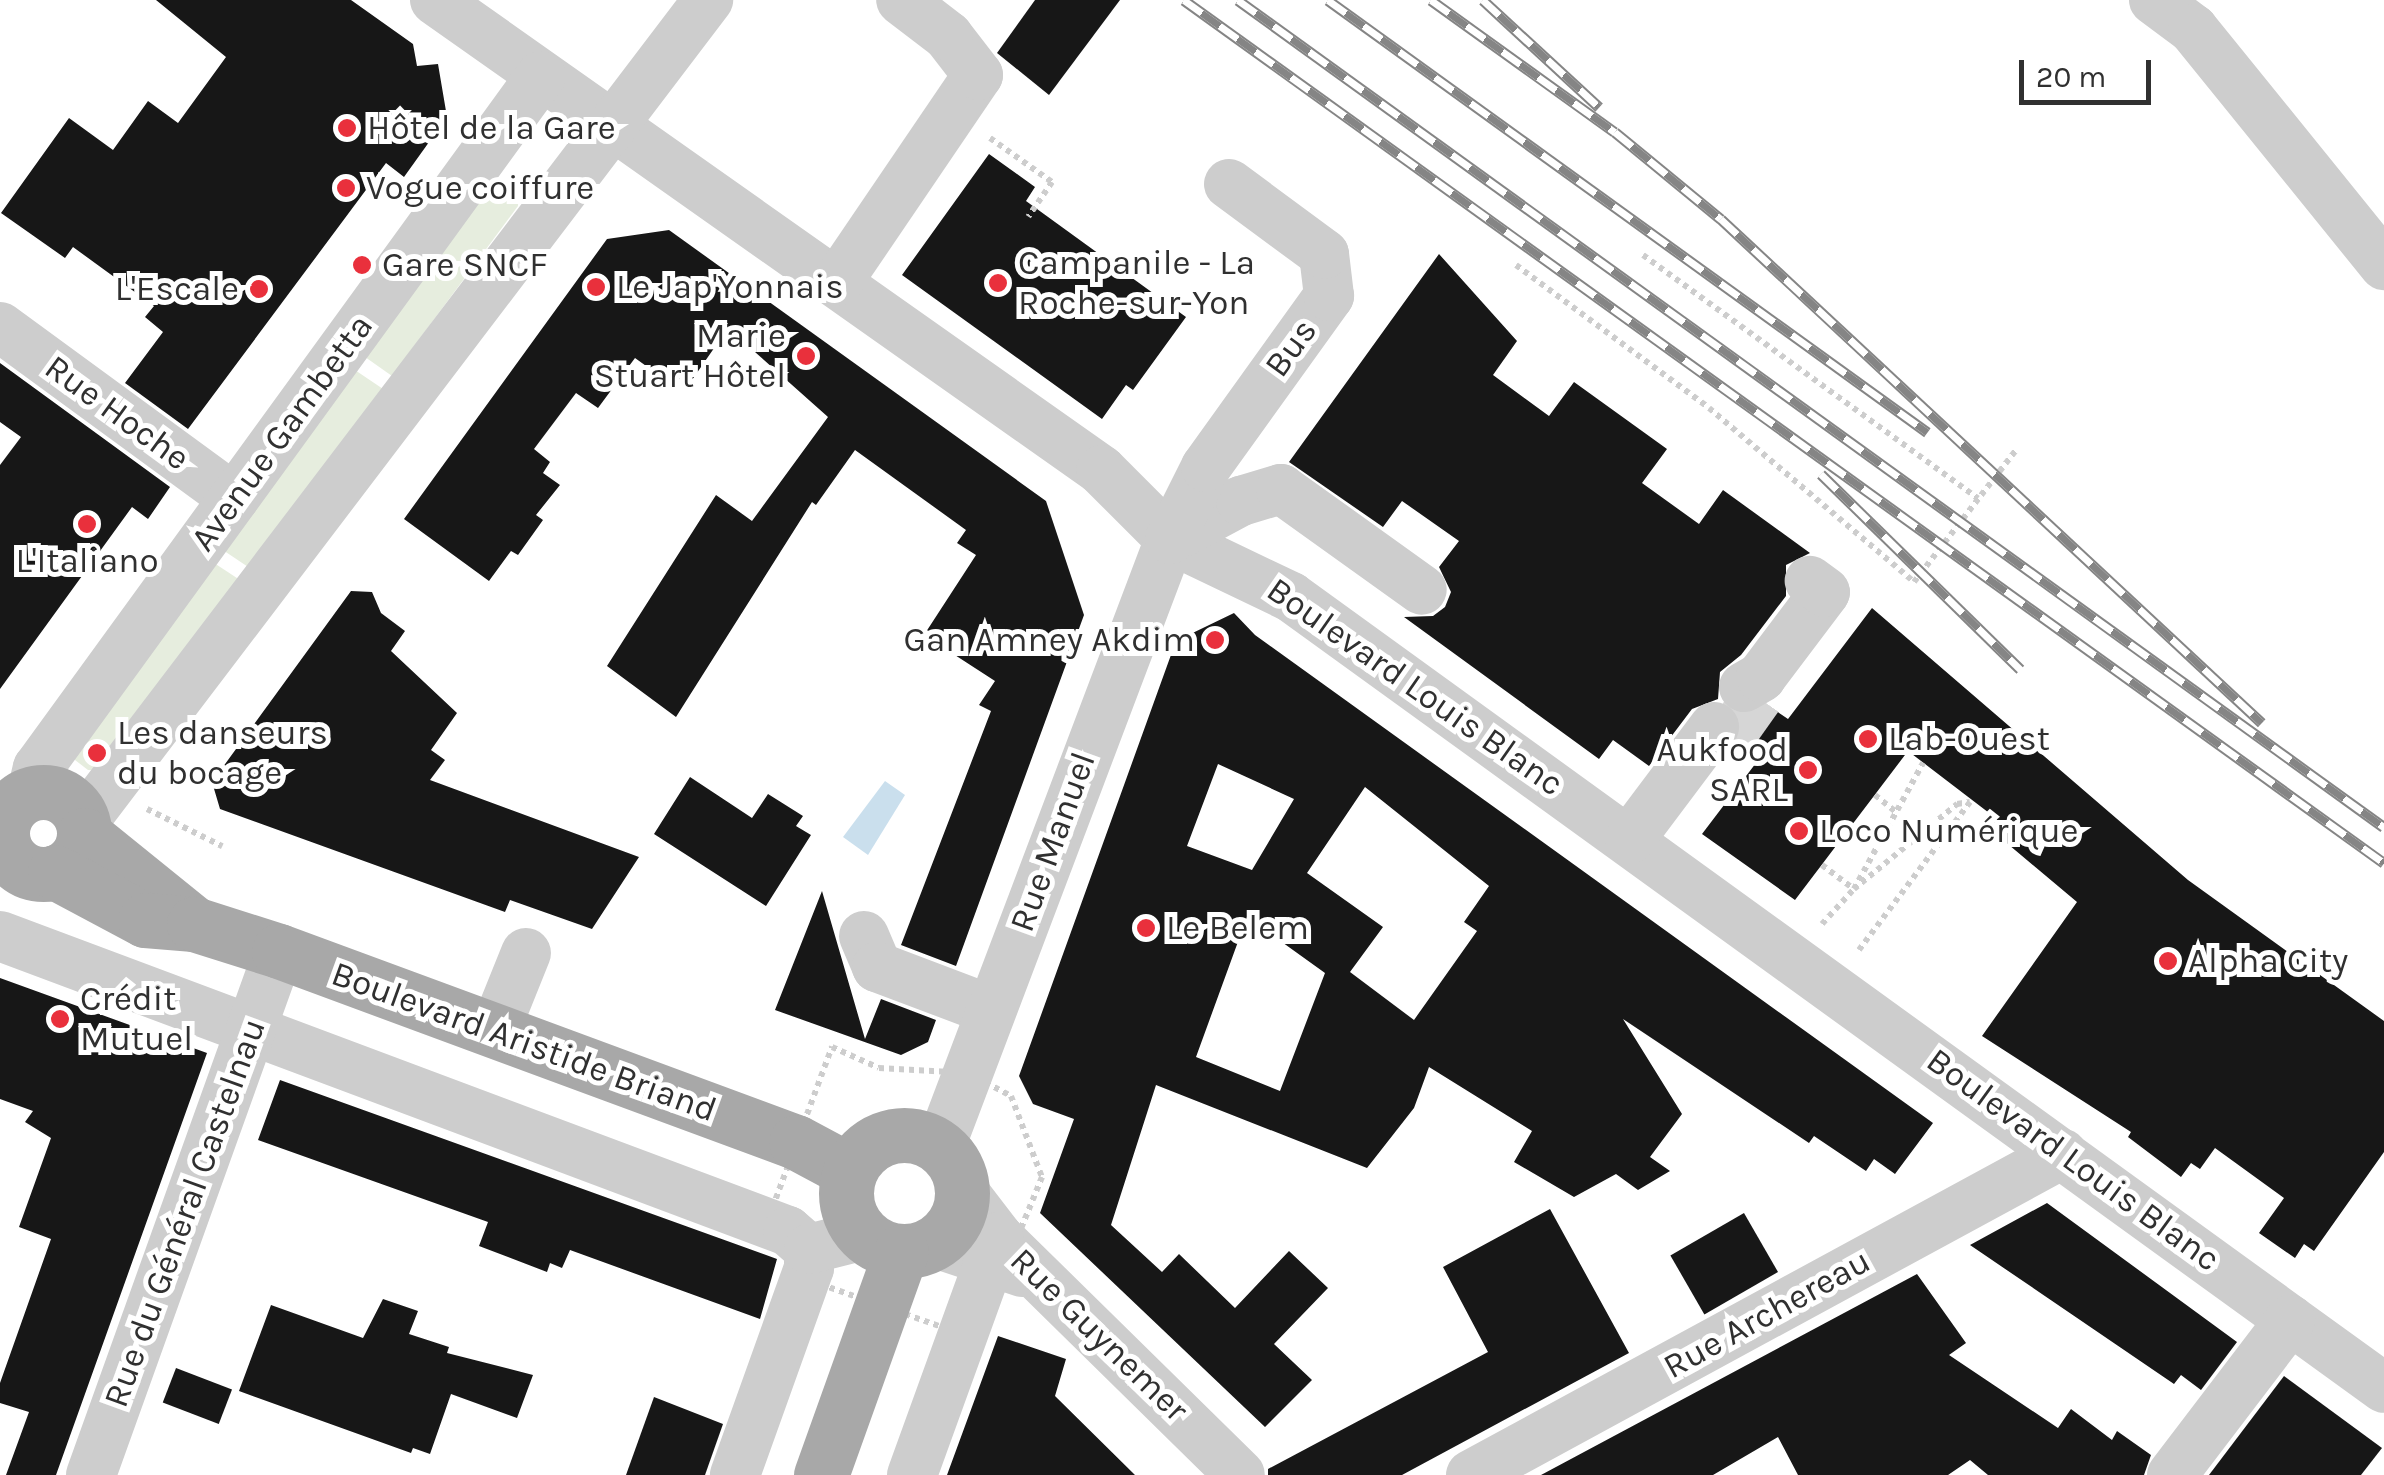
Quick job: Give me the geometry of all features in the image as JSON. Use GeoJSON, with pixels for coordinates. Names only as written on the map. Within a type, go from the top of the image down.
{"type":"FeatureCollection","features":[{"type":"Feature","properties":{"kind":"main road","name":"Boulevard Aristide Briand"},"geometry":{"type":"LineString","coordinates":[[31,819],[194,924],[278,951],[796,1142],[850,1171]]}},
{"type":"Feature","properties":{"kind":"main road"},"geometry":{"type":"LineString","coordinates":[[821,1475],[900,1243],[956,1220],[951,1168],[914,1136],[884,1138],[850,1171],[847,1206],[900,1243]]}},
{"type":"Feature","properties":{"kind":"street","name":"Boulevard Louis Blanc"},"geometry":{"type":"LineString","coordinates":[[435,0],[610,128],[838,281],[1101,470],[1170,539],[1266,579],[1834,983],[2384,1388]]}},
{"type":"Feature","properties":{"kind":"street"},"geometry":{"type":"LineString","coordinates":[[31,819],[610,128],[708,0]]}},
{"type":"Feature","properties":{"kind":"street"},"geometry":{"type":"LineString","coordinates":[[838,281],[978,75],[948,36],[900,0]]}},
{"type":"Feature","properties":{"kind":"street"},"geometry":{"type":"LineString","coordinates":[[2154,0],[2193,29],[2384,264]]}},
{"type":"Feature","properties":{"kind":"street","name":"Avenue Gambetta"},"geometry":{"type":"LineString","coordinates":[[31,819],[234,498],[541,76]]}},
{"type":"Feature","properties":{"kind":"street","name":"Bus"},"geometry":{"type":"LineString","coordinates":[[1170,539],[1206,466],[1329,296],[1324,254],[1229,184]]}},
{"type":"Feature","properties":{"kind":"street","name":"Rue Hoche"},"geometry":{"type":"LineString","coordinates":[[0,327],[234,498]]}},
{"type":"Feature","properties":{"kind":"street"},"geometry":{"type":"LineString","coordinates":[[1170,539],[1241,500],[1281,489],[1422,590]]}},
{"type":"Feature","properties":{"kind":"street","name":"Rue Manuel"},"geometry":{"type":"LineString","coordinates":[[951,1168],[968,1073],[1170,539]]}},
{"type":"Feature","properties":{"kind":"street"},"geometry":{"type":"LineString","coordinates":[[1754,687],[1825,592],[1810,581]]}},
{"type":"Feature","properties":{"kind":"street"},"geometry":{"type":"LineString","coordinates":[[1638,846],[1722,732]]}},
{"type":"Feature","properties":{"kind":"street"},"geometry":{"type":"LineString","coordinates":[[0,936],[788,1231],[809,1250],[900,1243],[1013,1258],[912,1475]]}},
{"type":"Feature","properties":{"kind":"street"},"geometry":{"type":"LineString","coordinates":[[864,936],[877,967],[991,1010]]}},
{"type":"Feature","properties":{"kind":"street","name":"Rue du Général Castelnau"},"geometry":{"type":"LineString","coordinates":[[92,1475],[278,951]]}},
{"type":"Feature","properties":{"kind":"street"},"geometry":{"type":"LineString","coordinates":[[496,1030],[526,953]]}},
{"type":"Feature","properties":{"kind":"street","name":"Rue Archereau"},"geometry":{"type":"LineString","coordinates":[[1471,1475],[2062,1154]]}},
{"type":"Feature","properties":{"kind":"street","name":"Rue Guynemer"},"geometry":{"type":"LineString","coordinates":[[951,1168],[1013,1258],[1240,1475]]}},
{"type":"Feature","properties":{"kind":"street"},"geometry":{"type":"LineString","coordinates":[[735,1475],[809,1268],[809,1250]]}},
{"type":"Feature","properties":{"kind":"street"},"geometry":{"type":"LineString","coordinates":[[2172,1475],[2290,1320]]}},
{"type":"Feature","properties":{"kind":"path"},"geometry":{"type":"LineString","coordinates":[[952,112],[1052,182],[1028,217]]}},
{"type":"Feature","properties":{"kind":"path"},"geometry":{"type":"LineString","coordinates":[[1643,255],[1978,498]]}},
{"type":"Feature","properties":{"kind":"path"},"geometry":{"type":"LineString","coordinates":[[1516,264],[1723,419],[1914,582],[2016,450]]}},
{"type":"Feature","properties":{"kind":"path"},"geometry":{"type":"LineString","coordinates":[[1854,888],[1923,763]]}},
{"type":"Feature","properties":{"kind":"path"},"geometry":{"type":"LineString","coordinates":[[1875,795],[1895,811]]}},
{"type":"Feature","properties":{"kind":"path"},"geometry":{"type":"LineString","coordinates":[[1820,928],[1854,888],[1956,804],[1970,802],[1834,983]]}},
{"type":"Feature","properties":{"kind":"path"},"geometry":{"type":"LineString","coordinates":[[1822,865],[1854,888]]}},
{"type":"Feature","properties":{"kind":"path"},"geometry":{"type":"LineString","coordinates":[[968,1073],[1012,1096],[1042,1177],[1013,1258]]}},
{"type":"Feature","properties":{"kind":"green space"},"geometry":{"type":"Polygon","coordinates":[[[496,176],[519,191],[518,206],[392,376],[358,352],[496,176]]]}},
{"type":"Feature","properties":{"kind":"green space"},"geometry":{"type":"Polygon","coordinates":[[[349,366],[384,389],[259,574],[224,551],[349,366]]]}},
{"type":"Feature","properties":{"kind":"green space"},"geometry":{"type":"Polygon","coordinates":[[[208,559],[243,582],[104,771],[88,770],[75,760],[74,744],[208,559]]]}},
{"type":"Feature","properties":{"kind":"water"},"geometry":{"type":"Polygon","coordinates":[[[885,781],[905,795],[868,855],[843,837],[885,781]]]}},
{"type":"Feature","properties":{"kind":"building"},"geometry":{"type":"Polygon","coordinates":[[[156,0],[351,0],[413,44],[417,66],[438,64],[447,117],[404,177],[386,163],[188,429],[125,383],[163,332],[145,317],[154,306],[73,247],[65,258],[1,213],[69,118],[113,150],[148,101],[178,123],[226,57],[156,0]]]}},
{"type":"Feature","properties":{"kind":"building"},"geometry":{"type":"Polygon","coordinates":[[[1035,0],[1120,0],[1049,95],[997,53],[1035,0]]]}},
{"type":"Feature","properties":{"kind":"building","name":"Campanile - La Roche-sur-Yon"},"geometry":{"type":"Polygon","coordinates":[[[989,154],[1035,187],[1026,201],[1186,317],[1133,390],[1126,385],[1102,419],[902,275],[989,154]]]}},
{"type":"Feature","properties":{"kind":"building"},"geometry":{"type":"Polygon","coordinates":[[[669,230],[1046,501],[1084,615],[956,966],[901,945],[991,711],[979,705],[995,681],[924,635],[976,555],[957,543],[966,530],[855,450],[816,505],[812,502],[676,717],[607,666],[716,495],[752,521],[828,417],[728,328],[692,380],[683,374],[674,386],[635,358],[598,408],[576,393],[534,449],[550,462],[543,473],[560,485],[536,515],[543,520],[518,555],[511,551],[489,581],[404,519],[607,239],[669,230]]]}},
{"type":"Feature","properties":{"kind":"building"},"geometry":{"type":"Polygon","coordinates":[[[1439,254],[1517,341],[1493,375],[1549,416],[1574,382],[1667,449],[1642,483],[1699,524],[1723,490],[1810,553],[1786,565],[1786,596],[1741,655],[1720,672],[1718,699],[1692,709],[1649,766],[1613,740],[1599,759],[1404,617],[1433,616],[1445,607],[1451,592],[1439,567],[1459,541],[1402,501],[1383,527],[1289,462],[1439,254]]]}},
{"type":"Feature","properties":{"kind":"building"},"geometry":{"type":"Polygon","coordinates":[[[0,363],[170,487],[148,519],[132,507],[0,689],[0,465],[21,437],[0,422],[0,363]]]}},
{"type":"Feature","properties":{"kind":"building"},"geometry":{"type":"Polygon","coordinates":[[[351,591],[372,592],[381,613],[405,631],[391,651],[457,713],[431,750],[445,760],[430,780],[639,857],[592,929],[510,900],[505,912],[220,809],[212,782],[351,591]]]}},
{"type":"Feature","properties":{"kind":"building","name":"Alpha City"},"geometry":{"type":"Polygon","coordinates":[[[1872,608],[2188,880],[2384,1021],[2384,1152],[2314,1251],[2304,1244],[2295,1258],[2259,1233],[2284,1198],[2215,1148],[2200,1169],[2191,1163],[2181,1177],[2128,1137],[2131,1132],[1982,1036],[2077,902],[1990,829],[1997,819],[1908,751],[1795,900],[1702,834],[1759,759],[1737,744],[1740,715],[1769,706],[1788,719],[1872,608]]]}},
{"type":"Feature","properties":{"kind":"building"},"geometry":{"type":"Polygon","coordinates":[[[1234,613],[1255,635],[1933,1123],[1895,1174],[1874,1159],[1866,1171],[1814,1136],[1809,1143],[1623,1019],[1682,1114],[1650,1157],[1670,1171],[1638,1190],[1616,1174],[1574,1197],[1514,1162],[1532,1131],[1429,1067],[1414,1108],[1367,1168],[1156,1085],[1111,1225],[1162,1272],[1179,1254],[1235,1308],[1289,1251],[1328,1288],[1274,1344],[1312,1380],[1265,1427],[1040,1213],[1074,1119],[1033,1104],[1019,1076],[1176,641],[1234,613]],[[1218,764],[1187,846],[1252,870],[1294,799],[1218,764]],[[1365,787],[1307,873],[1383,927],[1350,972],[1414,1020],[1477,931],[1464,922],[1489,886],[1365,787]],[[1247,917],[1196,1057],[1280,1091],[1325,973],[1247,917]]]}},
{"type":"Feature","properties":{"kind":"building"},"geometry":{"type":"Polygon","coordinates":[[[690,777],[752,818],[768,794],[803,816],[796,826],[811,835],[766,906],[654,834],[690,777]]]}},
{"type":"Feature","properties":{"kind":"building"},"geometry":{"type":"Polygon","coordinates":[[[822,891],[865,1039],[881,999],[936,1020],[928,1042],[901,1055],[775,1010],[822,891]]]}},
{"type":"Feature","properties":{"kind":"building"},"geometry":{"type":"Polygon","coordinates":[[[0,978],[207,1053],[56,1475],[6,1475],[29,1412],[0,1403],[0,1383],[51,1239],[19,1227],[51,1138],[25,1122],[33,1111],[0,1099],[0,978]]]}},
{"type":"Feature","properties":{"kind":"building"},"geometry":{"type":"Polygon","coordinates":[[[280,1080],[777,1259],[760,1319],[570,1250],[562,1268],[550,1263],[547,1272],[479,1246],[488,1222],[258,1140],[280,1080]]]}},
{"type":"Feature","properties":{"kind":"building"},"geometry":{"type":"Polygon","coordinates":[[[2047,1203],[2237,1342],[2201,1390],[2181,1375],[2174,1384],[1970,1245],[2047,1203]]]}},
{"type":"Feature","properties":{"kind":"building"},"geometry":{"type":"Polygon","coordinates":[[[1550,1209],[1629,1353],[1402,1475],[1268,1475],[1268,1469],[1488,1352],[1443,1267],[1550,1209]]]}},
{"type":"Feature","properties":{"kind":"building"},"geometry":{"type":"Polygon","coordinates":[[[1744,1213],[1778,1272],[1704,1314],[1670,1256],[1744,1213]]]}},
{"type":"Feature","properties":{"kind":"building"},"geometry":{"type":"Polygon","coordinates":[[[1917,1274],[1966,1343],[1949,1355],[2058,1428],[2071,1409],[2112,1440],[2117,1431],[2151,1455],[2144,1475],[1988,1475],[1970,1460],[1948,1475],[1798,1475],[1778,1437],[1713,1475],[1541,1475],[1917,1274]]]}},
{"type":"Feature","properties":{"kind":"building"},"geometry":{"type":"Polygon","coordinates":[[[383,1299],[418,1311],[409,1334],[449,1347],[447,1353],[533,1375],[517,1418],[451,1394],[430,1454],[413,1448],[411,1453],[239,1391],[271,1305],[363,1338],[383,1299]]]}},
{"type":"Feature","properties":{"kind":"building"},"geometry":{"type":"Polygon","coordinates":[[[998,1336],[1066,1359],[1055,1396],[1135,1475],[947,1475],[998,1336]]]}},
{"type":"Feature","properties":{"kind":"building"},"geometry":{"type":"Polygon","coordinates":[[[176,1368],[232,1390],[219,1424],[163,1403],[176,1368]]]}},
{"type":"Feature","properties":{"kind":"building"},"geometry":{"type":"Polygon","coordinates":[[[2284,1376],[2382,1448],[2361,1475],[2209,1475],[2284,1376]]]}},
{"type":"Feature","properties":{"kind":"building"},"geometry":{"type":"Polygon","coordinates":[[[654,1397],[723,1424],[705,1475],[626,1475],[654,1397]]]}},
{"type":"Feature","properties":{"kind":"tunnel"},"geometry":{"type":"LineString","coordinates":[[1729,738],[1758,697]]}},
{"type":"Feature","properties":{"kind":"railway"},"geometry":{"type":"LineString","coordinates":[[1184,0],[2384,863]]}},
{"type":"Feature","properties":{"kind":"railway"},"geometry":{"type":"LineString","coordinates":[[1238,0],[2384,827]]}},
{"type":"Feature","properties":{"kind":"railway"},"geometry":{"type":"LineString","coordinates":[[1328,0],[1927,432]]}},
{"type":"Feature","properties":{"kind":"railway"},"geometry":{"type":"LineString","coordinates":[[1431,0],[1615,132],[1721,219],[2262,723]]}},
{"type":"Feature","properties":{"kind":"railway"},"geometry":{"type":"LineString","coordinates":[[1483,0],[1599,107]]}},
{"type":"Feature","properties":{"kind":"railway"},"geometry":{"type":"LineString","coordinates":[[1821,474],[2020,669]]}},
{"type":"Feature","properties":{"kind":"place","name":"Hôtel de la Gare"},"geometry":{"type":"Point","coordinates":[347,128]}},
{"type":"Feature","properties":{"kind":"place","name":"Vogue coiffure"},"geometry":{"type":"Point","coordinates":[346,188]}},
{"type":"Feature","properties":{"kind":"place","name":"Gare SNCF"},"geometry":{"type":"Point","coordinates":[362,265]}},
{"type":"Feature","properties":{"kind":"place","name":"Campanile - La Roche-sur-Yon"},"geometry":{"type":"Point","coordinates":[998,283]}},
{"type":"Feature","properties":{"kind":"place","name":"Le Jap'Yonnais"},"geometry":{"type":"Point","coordinates":[596,287]}},
{"type":"Feature","properties":{"kind":"place","name":"L'Escale"},"geometry":{"type":"Point","coordinates":[259,289]}},
{"type":"Feature","properties":{"kind":"place","name":"Marie Stuart Hôtel"},"geometry":{"type":"Point","coordinates":[806,356]}},
{"type":"Feature","properties":{"kind":"place","name":"L'Italiano"},"geometry":{"type":"Point","coordinates":[87,524]}},
{"type":"Feature","properties":{"kind":"place","name":"Gan Amney Akdim"},"geometry":{"type":"Point","coordinates":[1215,640]}},
{"type":"Feature","properties":{"kind":"place","name":"Lab-Ouest"},"geometry":{"type":"Point","coordinates":[1868,739]}},
{"type":"Feature","properties":{"kind":"place","name":"Les danseurs du bocage"},"geometry":{"type":"Point","coordinates":[97,753]}},
{"type":"Feature","properties":{"kind":"place","name":"Aukfood SARL"},"geometry":{"type":"Point","coordinates":[1808,770]}},
{"type":"Feature","properties":{"kind":"place","name":"Loco Numérique"},"geometry":{"type":"Point","coordinates":[1799,831]}},
{"type":"Feature","properties":{"kind":"place","name":"Le Belem"},"geometry":{"type":"Point","coordinates":[1146,928]}},
{"type":"Feature","properties":{"kind":"place","name":"Alpha City"},"geometry":{"type":"Point","coordinates":[2168,961]}},
{"type":"Feature","properties":{"kind":"place","name":"Crédit Mutuel"},"geometry":{"type":"Point","coordinates":[60,1019]}}]}
